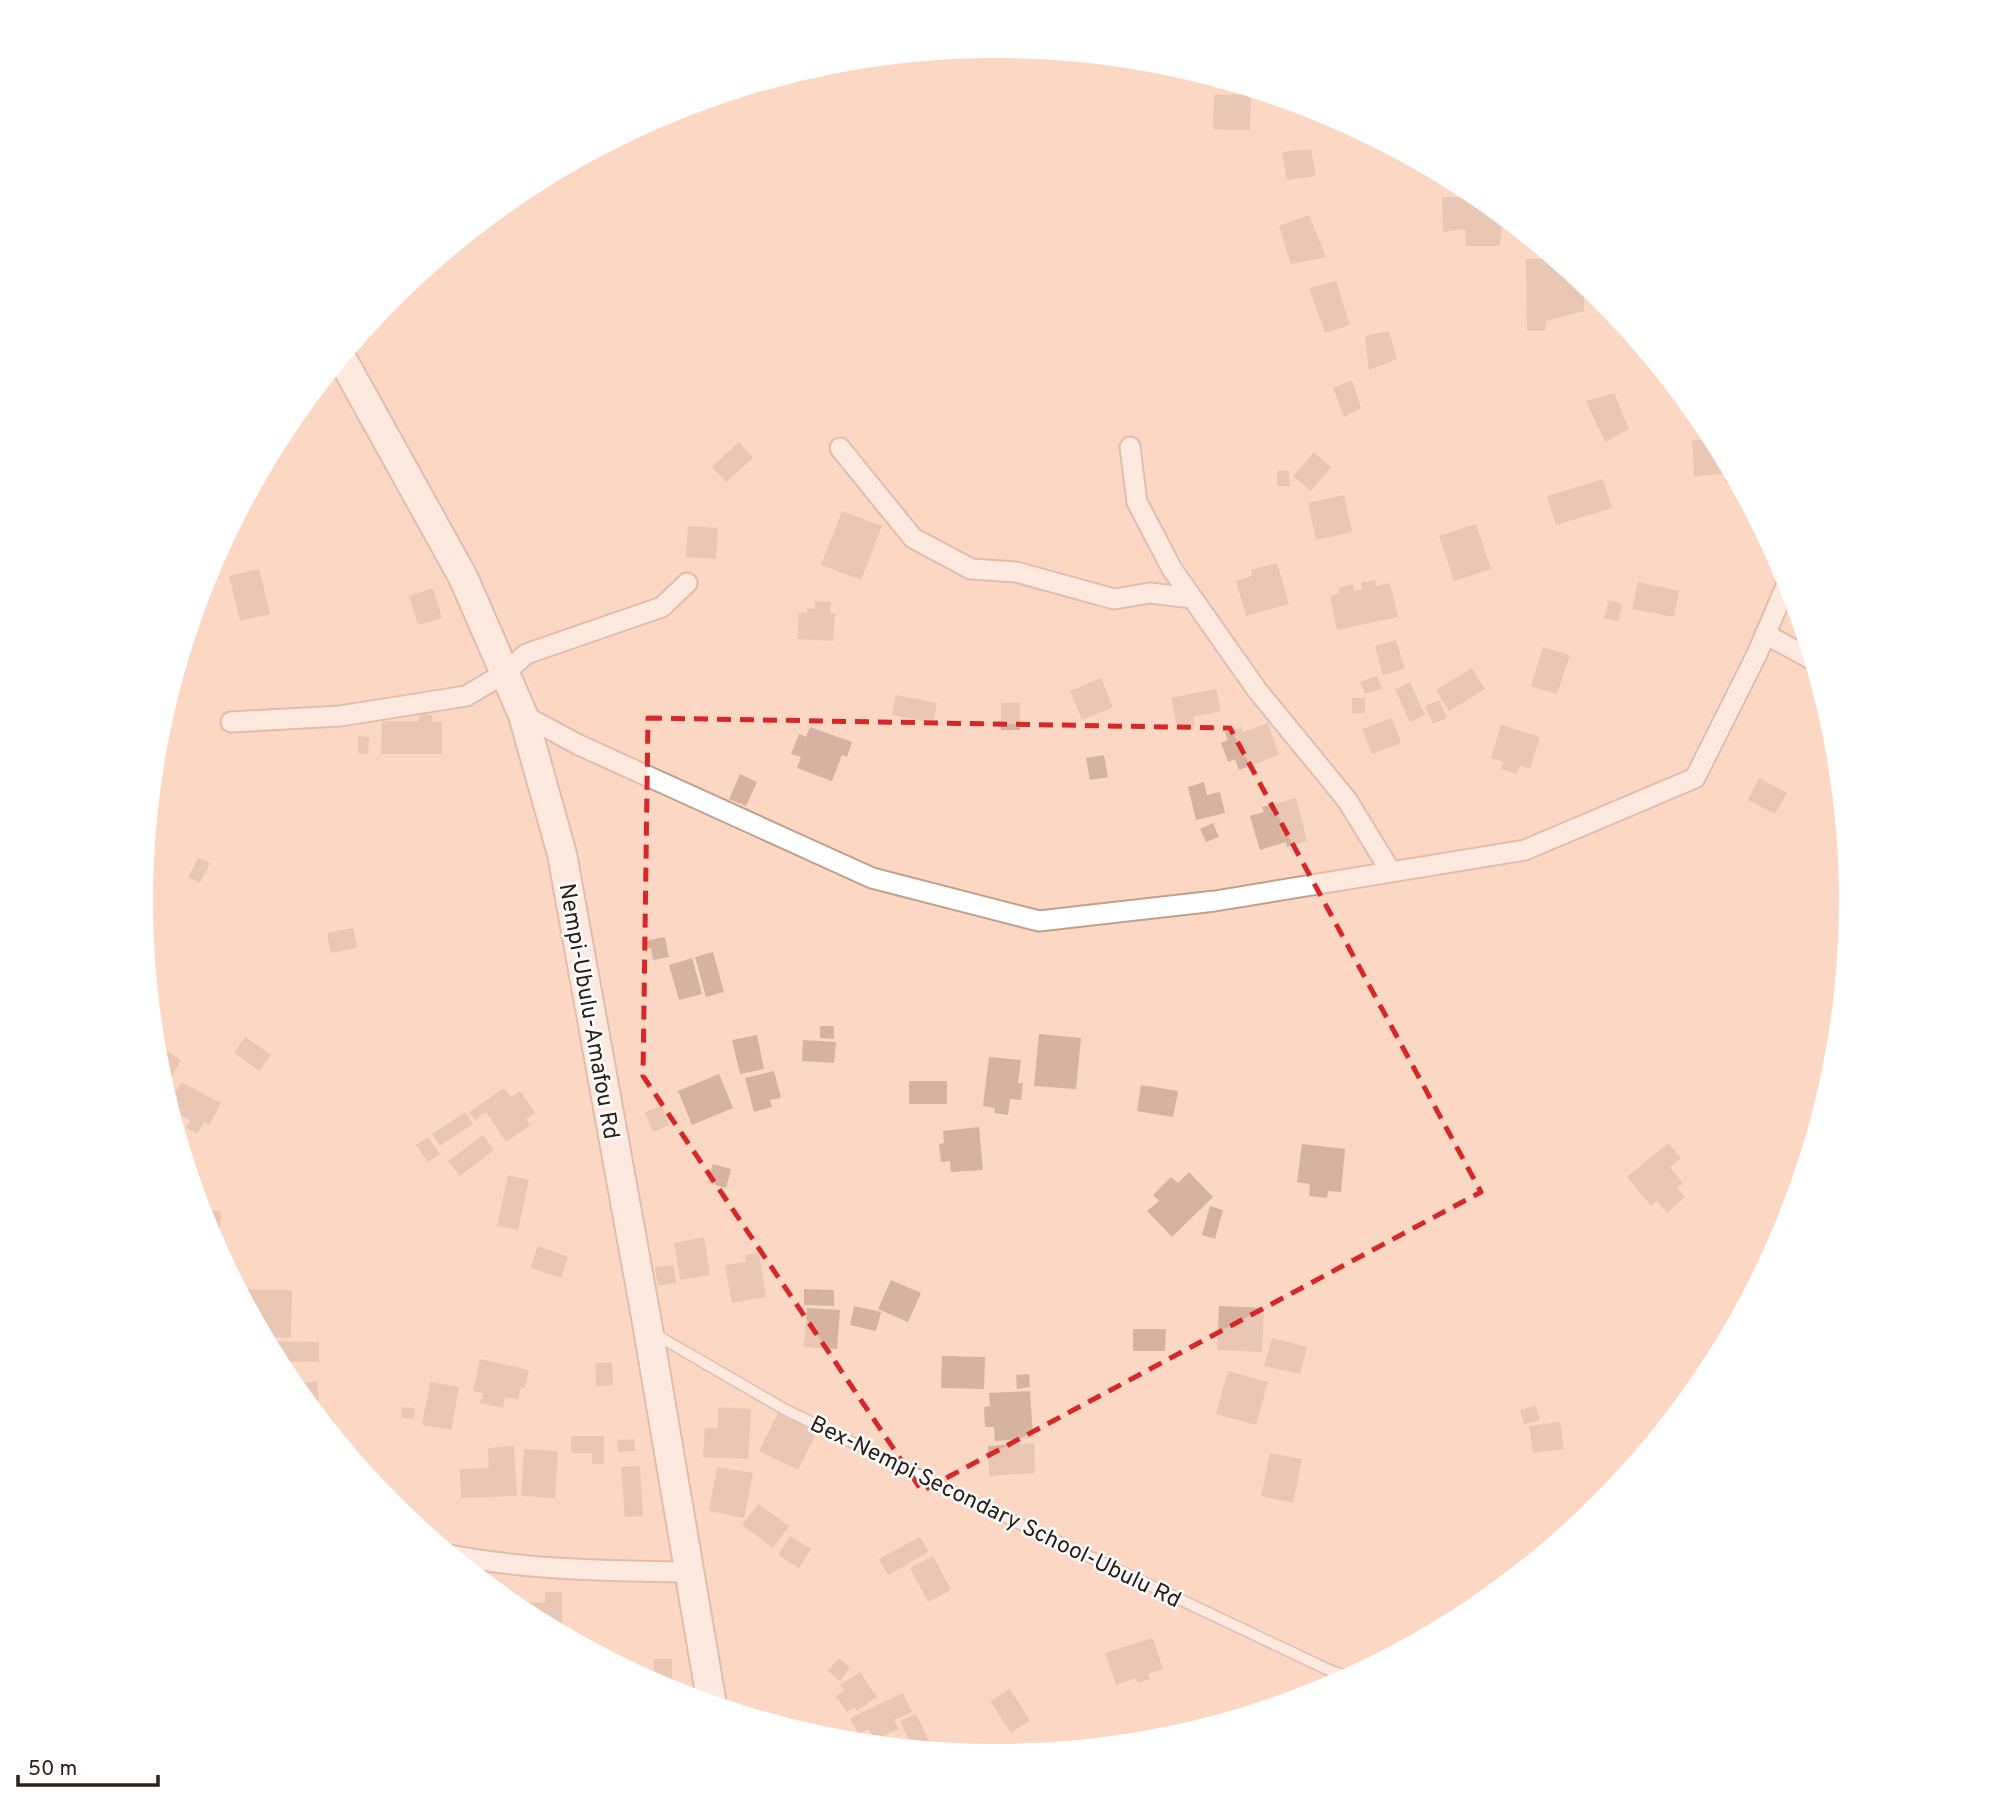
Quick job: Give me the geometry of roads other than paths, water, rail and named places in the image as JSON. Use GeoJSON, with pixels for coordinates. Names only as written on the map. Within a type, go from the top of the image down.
{"type":"FeatureCollection","features":[{"type":"Feature","properties":{"kind":"street","name":"Nempi-Ubulu-Amafou Rd"},"geometry":{"type":"LineString","coordinates":[[345,366],[463,577],[523,715],[562,854],[710,1694]]}},
{"type":"Feature","properties":{"kind":"street"},"geometry":{"type":"LineString","coordinates":[[1130,447],[1137,502],[1172,569],[1257,690],[1347,800],[1391,872]]}},
{"type":"Feature","properties":{"kind":"street"},"geometry":{"type":"LineString","coordinates":[[840,448],[913,538],[971,569],[1016,572],[1114,599],[1150,593],[1192,598]]}},
{"type":"Feature","properties":{"kind":"street"},"geometry":{"type":"LineString","coordinates":[[231,722],[340,716],[466,696],[505,673],[526,654],[662,607],[687,583]]}},
{"type":"Feature","properties":{"kind":"street"},"geometry":{"type":"LineString","coordinates":[[523,715],[579,745],[872,878],[1038,921],[1215,901],[1525,850],[1695,778],[1782,595]]}},
{"type":"Feature","properties":{"kind":"street"},"geometry":{"type":"LineString","coordinates":[[1765,634],[1802,654]]}},
{"type":"Feature","properties":{"kind":"street"},"geometry":{"type":"LineString","coordinates":[[468,1559],[609,1572],[688,1572]]}},
{"type":"Feature","properties":{"kind":"lane","name":"Bex-Nempi Secondary School-Ubulu Rd"},"geometry":{"type":"LineString","coordinates":[[648,1330],[796,1415],[1337,1673]]}}]}
